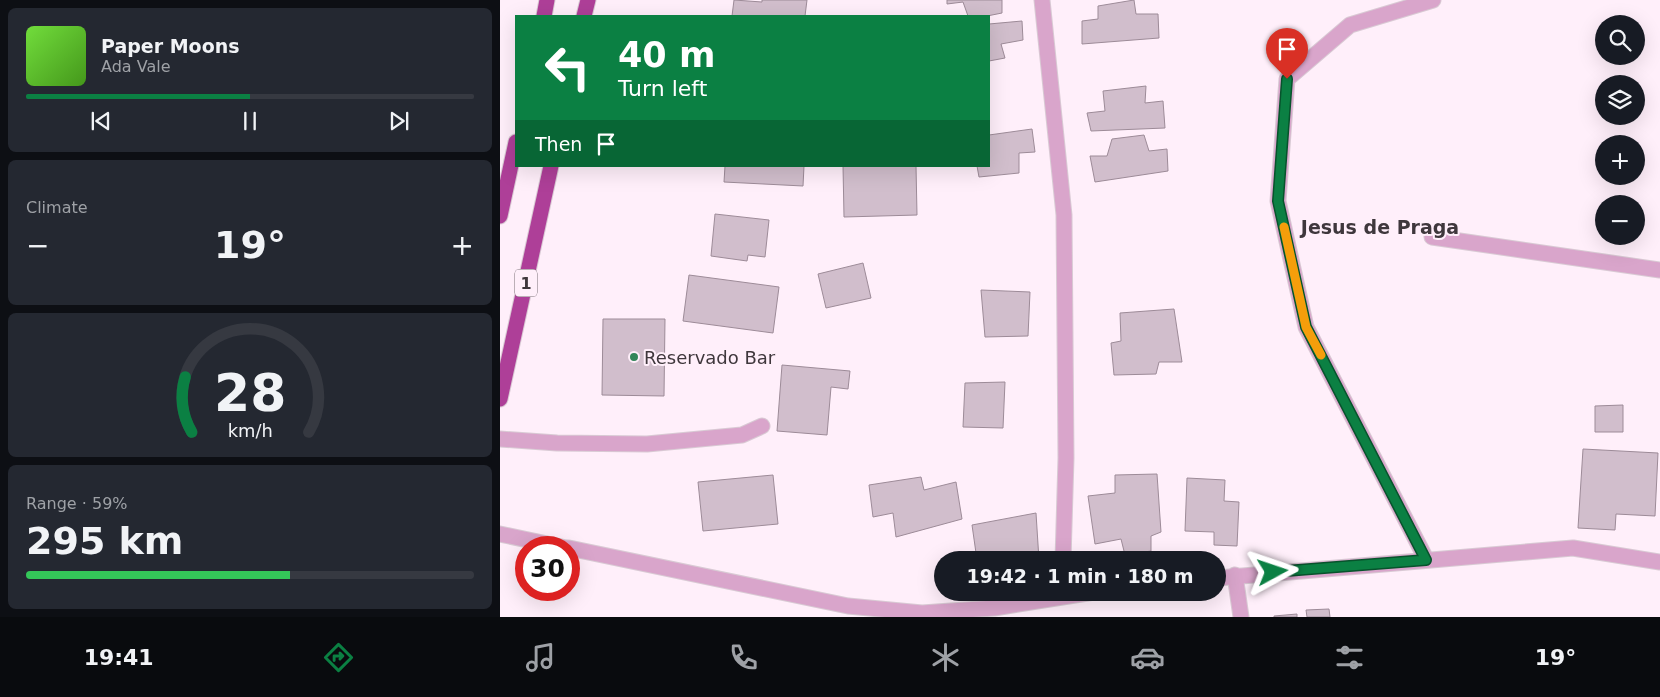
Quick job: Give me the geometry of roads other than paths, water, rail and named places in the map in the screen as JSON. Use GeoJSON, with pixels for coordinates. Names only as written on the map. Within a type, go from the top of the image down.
{"type":"FeatureCollection","features":[{"type":"Feature","properties":{"kind":"highway"},"geometry":{"type":"LineString","coordinates":[[544,15],[547,0]]}},
{"type":"Feature","properties":{"kind":"highway"},"geometry":{"type":"LineString","coordinates":[[584,15],[588,0]]}},
{"type":"Feature","properties":{"kind":"highway"},"geometry":{"type":"LineString","coordinates":[[500,216],[515,147]]}},
{"type":"Feature","properties":{"kind":"highway","name":"1"},"geometry":{"type":"LineString","coordinates":[[500,399],[551,167]]}},
{"type":"Feature","properties":{"kind":"street"},"geometry":{"type":"LineString","coordinates":[[1042,0],[1064,215],[1066,458],[1063,551]]}},
{"type":"Feature","properties":{"kind":"street"},"geometry":{"type":"LineString","coordinates":[[1426,560],[1306,327],[1278,201],[1287,79],[1350,25],[1433,0]]}},
{"type":"Feature","properties":{"kind":"street"},"geometry":{"type":"LineString","coordinates":[[1432,237],[1660,270]]}},
{"type":"Feature","properties":{"kind":"street"},"geometry":{"type":"LineString","coordinates":[[500,439],[558,443],[647,444],[742,435],[762,426]]}},
{"type":"Feature","properties":{"kind":"street"},"geometry":{"type":"LineString","coordinates":[[500,534],[515,537]]}},
{"type":"Feature","properties":{"kind":"street"},"geometry":{"type":"LineString","coordinates":[[1226,577],[1573,548],[1660,562]]}},
{"type":"Feature","properties":{"kind":"street"},"geometry":{"type":"LineString","coordinates":[[580,550],[848,606],[922,613],[994,608],[1028,601]]}},
{"type":"Feature","properties":{"kind":"street"},"geometry":{"type":"LineString","coordinates":[[1235,575],[1241,617]]}},
{"type":"Feature","properties":{"kind":"place","name":"Reservado Bar"},"geometry":{"type":"Point","coordinates":[634,357]}},
{"type":"Feature","properties":{"kind":"district","name":"Jesus de Praga"},"geometry":{"type":"Point","coordinates":[1380,227]}}]}
